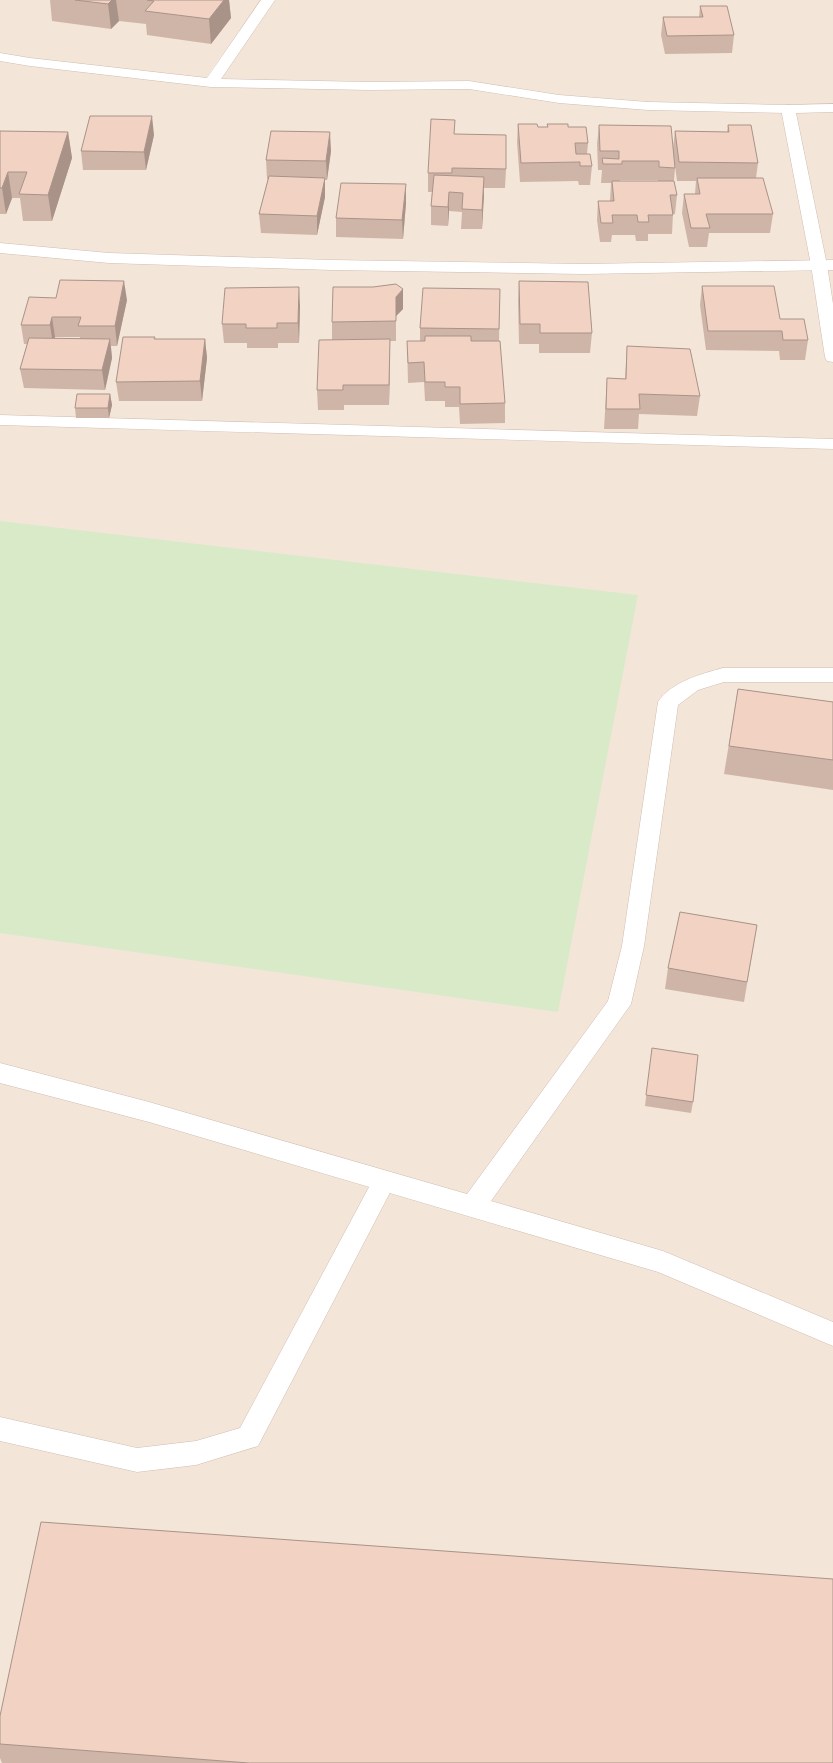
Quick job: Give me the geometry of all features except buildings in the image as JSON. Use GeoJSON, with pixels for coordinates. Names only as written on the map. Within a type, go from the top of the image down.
{"type":"FeatureCollection","features":[{"type":"Feature","properties":{"kind":"street"},"geometry":{"type":"LineString","coordinates":[[211,83],[268,0]]}},
{"type":"Feature","properties":{"kind":"street"},"geometry":{"type":"LineString","coordinates":[[0,57],[38,63],[211,83],[370,86],[469,85],[559,99],[648,106],[833,108]]}},
{"type":"Feature","properties":{"kind":"street"},"geometry":{"type":"LineString","coordinates":[[788,108],[826,265],[833,356]]}},
{"type":"Feature","properties":{"kind":"street"},"geometry":{"type":"LineString","coordinates":[[0,248],[109,258],[331,265],[583,270],[826,265]]}},
{"type":"Feature","properties":{"kind":"street"},"geometry":{"type":"LineString","coordinates":[[0,420],[833,444]]}},
{"type":"Feature","properties":{"kind":"street"},"geometry":{"type":"LineString","coordinates":[[473,1206],[619,1004],[633,946],[668,702],[691,685],[724,675],[833,675]]}},
{"type":"Feature","properties":{"kind":"street"},"geometry":{"type":"LineString","coordinates":[[0,1073],[149,1112],[663,1262],[833,1334]]}},
{"type":"Feature","properties":{"kind":"lane"},"geometry":{"type":"LineString","coordinates":[[0,1429],[137,1460],[196,1453],[249,1436],[384,1181]]}},
{"type":"Feature","properties":{"kind":"shaded area"},"geometry":{"type":"Polygon","coordinates":[[[0,0],[833,0],[833,1763],[0,1763],[0,0]]]}},
{"type":"Feature","properties":{"kind":"green space"},"geometry":{"type":"Polygon","coordinates":[[[0,521],[638,595],[558,1012],[0,933],[0,521]]]}}]}
